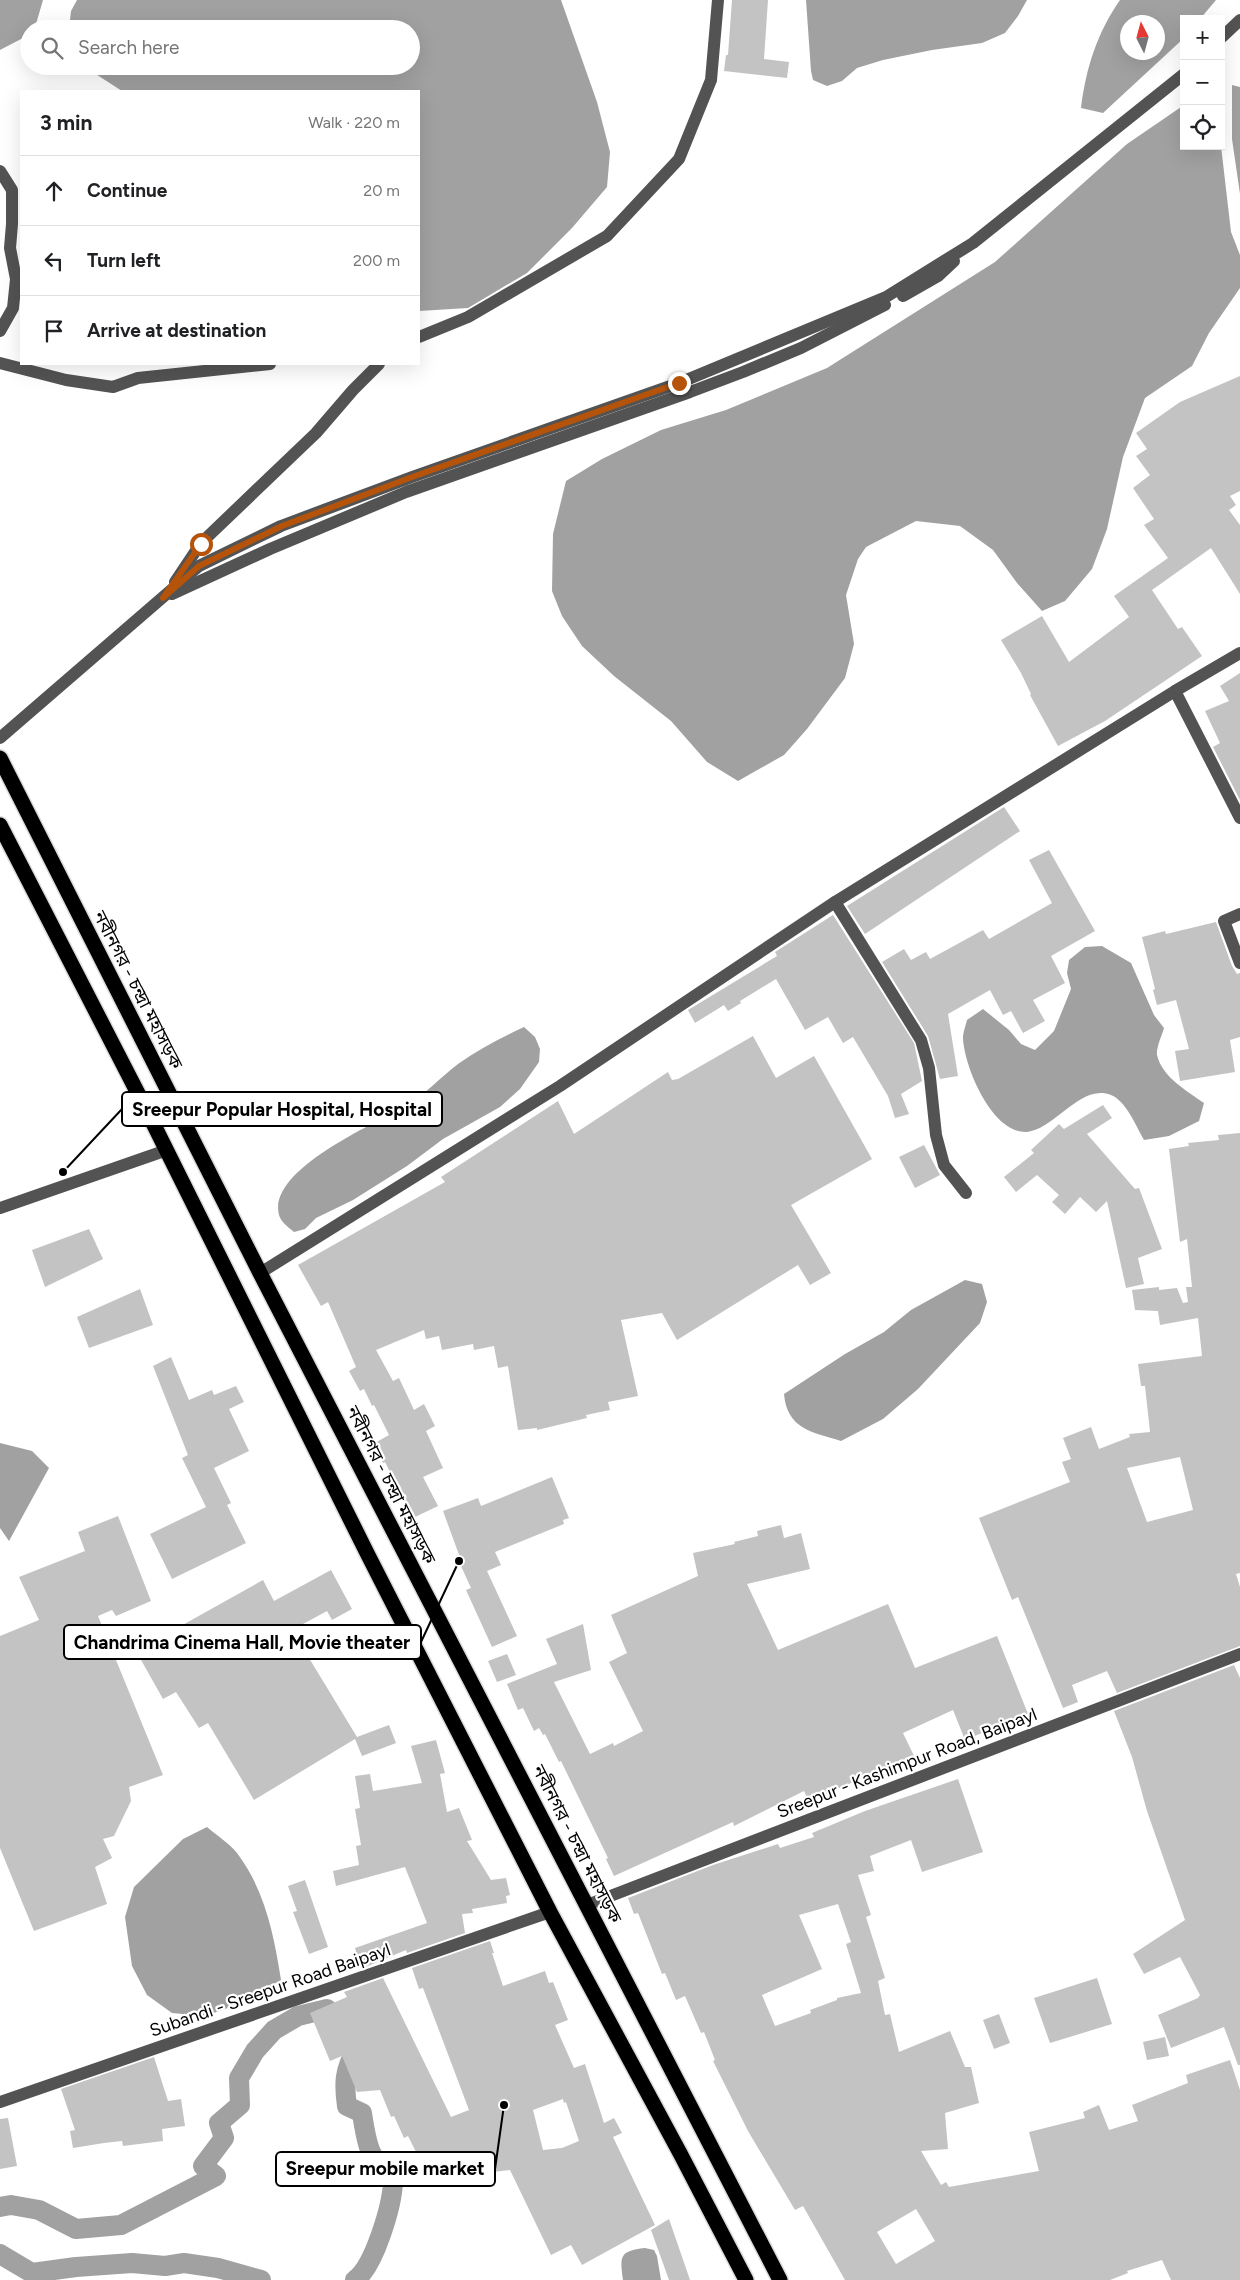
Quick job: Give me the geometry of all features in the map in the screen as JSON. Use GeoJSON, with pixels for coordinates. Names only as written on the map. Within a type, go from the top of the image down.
{"type":"FeatureCollection","features":[{"type":"Feature","properties":{"kind":"highway","name":"নবীনগর - চন্দ্রা মহাসড়ক"},"geometry":{"type":"LineString","coordinates":[[0,758],[260,1273],[780,2280]]}},
{"type":"Feature","properties":{"kind":"highway"},"geometry":{"type":"LineString","coordinates":[[0,825],[167,1150],[367,1553],[550,1912],[682,2155],[746,2280]]}},
{"type":"Feature","properties":{"kind":"street"},"geometry":{"type":"LineString","coordinates":[[420,338],[461,320],[607,236],[679,159],[711,80],[718,0]]}},
{"type":"Feature","properties":{"kind":"street"},"geometry":{"type":"LineString","coordinates":[[1225,34],[1240,20]]}},
{"type":"Feature","properties":{"kind":"street"},"geometry":{"type":"LineString","coordinates":[[0,738],[199,566],[282,526],[412,477],[679,383],[886,297],[973,243],[1180,77]]}},
{"type":"Feature","properties":{"kind":"street"},"geometry":{"type":"LineString","coordinates":[[0,171],[12,190],[10,248],[16,279],[13,308],[0,330]]}},
{"type":"Feature","properties":{"kind":"street"},"geometry":{"type":"LineString","coordinates":[[420,331],[461,320]]}},
{"type":"Feature","properties":{"kind":"street"},"geometry":{"type":"LineString","coordinates":[[0,363],[66,380],[113,387],[138,378],[261,365]]}},
{"type":"Feature","properties":{"kind":"street"},"geometry":{"type":"LineString","coordinates":[[163,598],[201,544],[316,433],[353,390],[378,365]]}},
{"type":"Feature","properties":{"kind":"street"},"geometry":{"type":"LineString","coordinates":[[260,1273],[560,1086],[835,902],[1175,691],[1240,653]]}},
{"type":"Feature","properties":{"kind":"street"},"geometry":{"type":"LineString","coordinates":[[1175,691],[1240,818]]}},
{"type":"Feature","properties":{"kind":"street"},"geometry":{"type":"LineString","coordinates":[[835,902],[921,1040],[929,1068],[936,1135],[944,1165],[966,1193]]}},
{"type":"Feature","properties":{"kind":"street"},"geometry":{"type":"LineString","coordinates":[[1240,914],[1224,921],[1240,964]]}},
{"type":"Feature","properties":{"kind":"street"},"geometry":{"type":"LineString","coordinates":[[0,1208],[167,1150]]}},
{"type":"Feature","properties":{"kind":"street","name":"Sreepur - Kashimpur Road, Baipayl"},"geometry":{"type":"LineString","coordinates":[[587,1904],[1240,1654]]}},
{"type":"Feature","properties":{"kind":"street","name":"Subandi - Sreepur Road Baipayl"},"geometry":{"type":"LineString","coordinates":[[0,2102],[550,1912]]}},
{"type":"Feature","properties":{"kind":"shaded area"},"geometry":{"type":"Polygon","coordinates":[[[0,0],[43,0],[37,20],[20,20],[20,40],[0,50],[0,0]]]}},
{"type":"Feature","properties":{"kind":"shaded area"},"geometry":{"type":"Polygon","coordinates":[[[77,0],[561,0],[597,102],[610,152],[607,187],[572,228],[527,273],[468,308],[420,311],[420,90],[120,90],[97,75],[420,75],[420,20],[70,20],[71,11],[77,0]]]}},
{"type":"Feature","properties":{"kind":"shaded area"},"geometry":{"type":"Polygon","coordinates":[[[806,0],[1027,0],[1005,33],[982,43],[932,50],[883,60],[857,68],[842,81],[827,86],[813,80],[806,0]]]}},
{"type":"Feature","properties":{"kind":"shaded area"},"geometry":{"type":"Polygon","coordinates":[[[1120,0],[1216,0],[1203,15],[1180,15],[1180,42],[1165,56],[1165,15],[1120,15],[1120,60],[1160,60],[1103,113],[1081,108],[1089,65],[1105,25],[1120,0]]]}},
{"type":"Feature","properties":{"kind":"shaded area"},"geometry":{"type":"Polygon","coordinates":[[[1232,85],[1240,87],[1240,194],[1232,139],[1232,85]]]}},
{"type":"Feature","properties":{"kind":"shaded area"},"geometry":{"type":"Polygon","coordinates":[[[1180,108],[1180,150],[1221,150],[1231,232],[1240,255],[1240,288],[1209,333],[1192,366],[1145,398],[1123,457],[1107,529],[1092,569],[1065,601],[1042,611],[1017,583],[993,550],[960,526],[916,521],[866,547],[858,559],[846,595],[854,644],[845,678],[807,729],[784,755],[738,781],[707,762],[671,721],[614,676],[582,646],[562,616],[552,591],[553,534],[566,481],[602,459],[661,430],[726,410],[827,368],[995,262],[1127,144],[1180,108]]]}},
{"type":"Feature","properties":{"kind":"shaded area"},"geometry":{"type":"Polygon","coordinates":[[[1102,946],[1131,963],[1154,1015],[1164,1028],[1157,1052],[1160,1063],[1176,1083],[1204,1103],[1199,1121],[1169,1136],[1144,1140],[1130,1114],[1121,1103],[1111,1095],[1100,1093],[1089,1095],[1037,1129],[1027,1132],[1014,1130],[1002,1122],[992,1111],[974,1081],[968,1065],[963,1038],[967,1020],[983,1009],[1009,1030],[1021,1044],[1035,1050],[1054,1031],[1071,989],[1067,973],[1069,960],[1085,947],[1102,946]]]}},
{"type":"Feature","properties":{"kind":"shaded area"},"geometry":{"type":"Polygon","coordinates":[[[524,1027],[535,1037],[540,1049],[539,1062],[520,1089],[500,1107],[443,1139],[407,1166],[353,1200],[316,1218],[305,1229],[294,1232],[283,1222],[279,1215],[280,1198],[290,1181],[306,1165],[350,1136],[408,1105],[474,1053],[524,1027]]]}},
{"type":"Feature","properties":{"kind":"shaded area"},"geometry":{"type":"Polygon","coordinates":[[[965,1280],[982,1284],[987,1302],[980,1323],[918,1389],[883,1419],[841,1441],[820,1435],[803,1427],[790,1415],[784,1394],[845,1354],[884,1332],[911,1310],[965,1280]]]}},
{"type":"Feature","properties":{"kind":"shaded area"},"geometry":{"type":"Polygon","coordinates":[[[0,1443],[32,1451],[49,1468],[9,1541],[0,1528],[0,1443]]]}},
{"type":"Feature","properties":{"kind":"shaded area"},"geometry":{"type":"Polygon","coordinates":[[[207,1827],[237,1853],[255,1882],[267,1914],[281,1980],[239,2004],[205,2016],[172,2013],[147,1995],[132,1966],[125,1917],[134,1887],[183,1839],[207,1827]]]}},
{"type":"Feature","properties":{"kind":"shaded area"},"geometry":{"type":"Polygon","coordinates":[[[645,2248],[654,2250],[657,2256],[661,2280],[623,2280],[623,2256],[630,2251],[645,2248]]]}},
{"type":"Feature","properties":{"kind":"building"},"geometry":{"type":"Polygon","coordinates":[[[732,0],[768,0],[764,59],[789,62],[787,78],[724,71],[726,55],[728,55],[732,0]]]}},
{"type":"Feature","properties":{"kind":"building"},"geometry":{"type":"Polygon","coordinates":[[[1240,376],[1240,491],[1230,496],[1236,505],[1229,510],[1240,525],[1240,594],[1211,548],[1152,590],[1178,629],[1182,627],[1202,656],[1105,721],[1058,746],[1030,695],[1021,673],[1001,640],[1042,616],[1069,662],[1129,617],[1114,596],[1168,558],[1144,525],[1154,519],[1133,488],[1150,475],[1136,456],[1147,449],[1136,433],[1180,402],[1240,376]]]}},
{"type":"Feature","properties":{"kind":"building"},"geometry":{"type":"Polygon","coordinates":[[[1240,673],[1240,800],[1213,747],[1220,743],[1205,711],[1229,701],[1220,686],[1240,673]]]}},
{"type":"Feature","properties":{"kind":"building"},"geometry":{"type":"Polygon","coordinates":[[[1004,807],[1020,831],[865,934],[847,906],[1004,807]]]}},
{"type":"Feature","properties":{"kind":"building"},"geometry":{"type":"Polygon","coordinates":[[[1049,850],[1095,931],[1051,956],[1065,983],[1033,1000],[1045,1021],[1023,1033],[1011,1011],[1003,1015],[990,990],[948,1014],[958,1076],[940,1079],[928,1036],[882,962],[904,949],[911,960],[926,952],[930,959],[983,930],[989,939],[1052,903],[1029,860],[1049,850]]]}},
{"type":"Feature","properties":{"kind":"building"},"geometry":{"type":"Polygon","coordinates":[[[833,915],[914,1043],[922,1081],[901,1094],[909,1114],[895,1118],[888,1096],[853,1037],[843,1043],[828,1017],[805,1030],[776,979],[740,1001],[741,1003],[728,1011],[724,1005],[695,1023],[688,1010],[777,956],[775,952],[833,915]]]}},
{"type":"Feature","properties":{"kind":"building"},"geometry":{"type":"Polygon","coordinates":[[[1216,922],[1232,966],[1237,974],[1240,973],[1240,1037],[1230,1040],[1235,1072],[1180,1081],[1175,1051],[1189,1049],[1176,1000],[1157,1005],[1142,937],[1165,931],[1166,934],[1216,922]]]}},
{"type":"Feature","properties":{"kind":"building"},"geometry":{"type":"Polygon","coordinates":[[[753,1036],[776,1078],[814,1056],[872,1159],[791,1205],[831,1273],[810,1285],[798,1265],[677,1340],[662,1313],[621,1320],[638,1396],[608,1402],[610,1410],[586,1415],[587,1418],[537,1430],[537,1428],[518,1430],[508,1366],[498,1368],[494,1346],[474,1350],[473,1344],[442,1350],[439,1336],[426,1339],[424,1330],[376,1350],[393,1381],[399,1378],[414,1410],[424,1404],[435,1426],[426,1431],[443,1468],[423,1477],[438,1506],[413,1518],[385,1462],[383,1463],[373,1444],[389,1435],[364,1389],[360,1391],[349,1371],[356,1367],[328,1302],[321,1306],[298,1265],[445,1182],[441,1177],[558,1101],[574,1134],[668,1072],[672,1080],[678,1079],[753,1036]]]}},
{"type":"Feature","properties":{"kind":"building"},"geometry":{"type":"Polygon","coordinates":[[[1103,1105],[1112,1118],[1087,1134],[1135,1189],[1139,1188],[1162,1249],[1138,1258],[1144,1284],[1126,1288],[1107,1201],[1096,1212],[1080,1197],[1065,1214],[1052,1202],[1059,1195],[1037,1175],[1016,1192],[1004,1177],[1034,1153],[1031,1150],[1059,1124],[1064,1129],[1103,1105]]]}},
{"type":"Feature","properties":{"kind":"building"},"geometry":{"type":"Polygon","coordinates":[[[1240,1133],[1240,1573],[1236,1574],[1240,1587],[1240,1646],[1117,1693],[1107,1671],[1072,1685],[1078,1702],[1063,1708],[1018,1597],[1012,1600],[979,1518],[1070,1482],[1062,1462],[1071,1459],[1063,1438],[1091,1427],[1099,1449],[1130,1437],[1129,1434],[1150,1432],[1145,1386],[1141,1386],[1138,1364],[1202,1356],[1198,1318],[1160,1325],[1158,1311],[1135,1310],[1132,1290],[1159,1287],[1159,1290],[1177,1288],[1183,1303],[1188,1302],[1186,1287],[1192,1287],[1187,1239],[1180,1242],[1169,1149],[1189,1146],[1188,1143],[1219,1140],[1218,1135],[1240,1133]],[[1180,1457],[1127,1468],[1147,1522],[1193,1510],[1180,1457]]]}},
{"type":"Feature","properties":{"kind":"building"},"geometry":{"type":"Polygon","coordinates":[[[924,1145],[940,1175],[915,1188],[899,1157],[924,1145]]]}},
{"type":"Feature","properties":{"kind":"building"},"geometry":{"type":"Polygon","coordinates":[[[89,1229],[103,1259],[45,1287],[32,1250],[89,1229]]]}},
{"type":"Feature","properties":{"kind":"building"},"geometry":{"type":"Polygon","coordinates":[[[140,1289],[153,1325],[89,1348],[77,1317],[140,1289]]]}},
{"type":"Feature","properties":{"kind":"building"},"geometry":{"type":"Polygon","coordinates":[[[171,1357],[189,1400],[212,1390],[214,1395],[236,1386],[244,1402],[229,1409],[249,1451],[214,1468],[231,1503],[227,1505],[246,1543],[172,1579],[150,1534],[206,1507],[182,1458],[188,1455],[153,1366],[171,1357]]]}},
{"type":"Feature","properties":{"kind":"building"},"geometry":{"type":"Polygon","coordinates":[[[552,1477],[569,1518],[563,1520],[564,1524],[495,1552],[501,1565],[487,1571],[517,1636],[492,1647],[466,1590],[471,1588],[460,1564],[462,1563],[443,1511],[478,1498],[481,1506],[552,1477]]]}},
{"type":"Feature","properties":{"kind":"building"},"geometry":{"type":"Polygon","coordinates":[[[118,1516],[151,1601],[116,1616],[112,1610],[98,1616],[163,1775],[129,1787],[131,1801],[114,1836],[103,1839],[112,1858],[95,1867],[107,1904],[34,1931],[0,1848],[0,1636],[39,1620],[19,1577],[85,1551],[78,1532],[118,1516]]]}},
{"type":"Feature","properties":{"kind":"building"},"geometry":{"type":"Polygon","coordinates":[[[781,1525],[784,1538],[801,1533],[810,1569],[747,1584],[778,1650],[888,1604],[915,1668],[997,1636],[1028,1714],[965,1740],[953,1710],[903,1733],[914,1756],[809,1801],[804,1791],[734,1826],[733,1822],[614,1876],[606,1859],[608,1858],[561,1761],[559,1762],[545,1734],[543,1735],[539,1728],[534,1731],[523,1708],[518,1710],[507,1684],[557,1664],[546,1639],[583,1624],[591,1670],[554,1682],[590,1754],[613,1743],[614,1746],[643,1731],[609,1662],[627,1653],[611,1615],[698,1576],[693,1553],[735,1544],[734,1542],[758,1536],[757,1531],[781,1525]]]}},
{"type":"Feature","properties":{"kind":"building"},"geometry":{"type":"Polygon","coordinates":[[[331,1570],[352,1609],[332,1620],[327,1611],[292,1630],[357,1737],[389,1725],[396,1743],[362,1756],[355,1739],[254,1800],[208,1723],[199,1728],[176,1692],[163,1699],[136,1651],[263,1580],[274,1601],[331,1570]]]}},
{"type":"Feature","properties":{"kind":"building"},"geometry":{"type":"Polygon","coordinates":[[[507,1654],[516,1675],[497,1682],[488,1661],[507,1654]]]}},
{"type":"Feature","properties":{"kind":"building"},"geometry":{"type":"Polygon","coordinates":[[[1234,1665],[1240,1678],[1240,2065],[1238,2065],[1224,2027],[1171,2048],[1158,2015],[1198,1998],[1200,1995],[1180,1957],[1144,1974],[1133,1954],[1185,1920],[1147,1811],[1132,1757],[1114,1711],[1234,1665]]]}},
{"type":"Feature","properties":{"kind":"building"},"geometry":{"type":"Polygon","coordinates":[[[436,1740],[445,1773],[440,1774],[447,1812],[459,1808],[472,1840],[467,1841],[491,1880],[506,1878],[510,1895],[506,1896],[507,1903],[472,1909],[473,1913],[462,1914],[465,1933],[407,1953],[406,1950],[361,1969],[355,1948],[427,1923],[405,1867],[336,1886],[333,1871],[359,1865],[356,1846],[361,1845],[355,1809],[360,1808],[355,1776],[370,1774],[373,1791],[422,1783],[411,1746],[436,1740]]]}},
{"type":"Feature","properties":{"kind":"building"},"geometry":{"type":"Polygon","coordinates":[[[958,1779],[983,1852],[922,1872],[911,1840],[870,1856],[874,1871],[858,1875],[871,1915],[866,1917],[885,1978],[878,1981],[885,2015],[890,2014],[899,2052],[950,2031],[965,2067],[971,2067],[979,2103],[945,2113],[948,2149],[921,2151],[941,2185],[946,2182],[949,2187],[1039,2171],[1029,2132],[1085,2118],[1083,2112],[1099,2105],[1109,2130],[1138,2121],[1132,2105],[1188,2083],[1186,2075],[1230,2060],[1240,2090],[1240,2280],[1171,2280],[1162,2260],[1127,2271],[1128,2273],[1110,2280],[845,2280],[803,2206],[795,2210],[748,2131],[713,2061],[715,2060],[704,2032],[701,2033],[685,1996],[676,2000],[665,1973],[662,1974],[638,1913],[634,1914],[628,1898],[713,1865],[778,1844],[780,1848],[814,1837],[812,1833],[865,1811],[958,1779]],[[838,1904],[799,1915],[822,1969],[762,1995],[775,2026],[811,2013],[810,2010],[837,2000],[837,1998],[861,1993],[846,1944],[851,1942],[838,1904]],[[916,2209],[877,2232],[896,2264],[935,2241],[916,2209]]]}},
{"type":"Feature","properties":{"kind":"building"},"geometry":{"type":"Polygon","coordinates":[[[305,1880],[328,1947],[309,1954],[293,1912],[297,1911],[288,1886],[305,1880]]]}},
{"type":"Feature","properties":{"kind":"building"},"geometry":{"type":"Polygon","coordinates":[[[490,1941],[503,1986],[545,1971],[549,1983],[553,1982],[568,2020],[555,2025],[574,2068],[585,2064],[604,2123],[614,2118],[622,2133],[613,2137],[655,2225],[582,2265],[571,2245],[551,2255],[510,2170],[450,2177],[449,2169],[432,2176],[428,2166],[424,2168],[408,2136],[404,2138],[394,2116],[391,2117],[380,2090],[357,2092],[342,2056],[330,2061],[310,2013],[347,1997],[344,1992],[383,1978],[451,2117],[469,2110],[423,1988],[419,1989],[412,1968],[490,1941]],[[563,2099],[533,2110],[543,2150],[562,2148],[579,2141],[566,2102],[564,2103],[563,2099]]]}},
{"type":"Feature","properties":{"kind":"building"},"geometry":{"type":"Polygon","coordinates":[[[1097,1978],[1112,2024],[1050,2043],[1034,1998],[1097,1978]]]}},
{"type":"Feature","properties":{"kind":"building"},"geometry":{"type":"Polygon","coordinates":[[[999,2014],[1010,2043],[994,2049],[983,2020],[999,2014]]]}},
{"type":"Feature","properties":{"kind":"building"},"geometry":{"type":"Polygon","coordinates":[[[1165,2037],[1169,2056],[1147,2060],[1143,2042],[1165,2037]]]}},
{"type":"Feature","properties":{"kind":"building"},"geometry":{"type":"Polygon","coordinates":[[[154,2057],[168,2101],[181,2099],[185,2126],[162,2129],[163,2141],[123,2146],[122,2141],[73,2148],[70,2131],[75,2130],[61,2089],[154,2057]]]}},
{"type":"Feature","properties":{"kind":"building"},"geometry":{"type":"Polygon","coordinates":[[[8,2118],[17,2166],[0,2169],[0,2119],[8,2118]]]}},
{"type":"Feature","properties":{"kind":"building"},"geometry":{"type":"Polygon","coordinates":[[[669,2219],[690,2280],[669,2280],[651,2230],[669,2219]]]}},
{"type":"Feature","properties":{"kind":"waterway"},"geometry":{"type":"LineString","coordinates":[[0,2207],[11,2205],[39,2210],[76,2229],[121,2225],[216,2176],[203,2166],[224,2138],[219,2123],[240,2105],[239,2078],[255,2051],[274,2030],[298,2016],[327,2009],[333,2015]]}},
{"type":"Feature","properties":{"kind":"waterway"},"geometry":{"type":"LineString","coordinates":[[353,2044],[356,2051],[349,2064],[346,2077],[347,2106],[362,2113],[370,2151],[393,2182],[386,2220],[381,2235],[369,2263],[355,2280]]}},
{"type":"Feature","properties":{"kind":"waterway"},"geometry":{"type":"LineString","coordinates":[[0,2254],[32,2273],[76,2267],[132,2263],[165,2266],[184,2263],[218,2268],[261,2280]]}},
{"type":"Feature","properties":{"kind":"place","name":"Sreepur Popular Hospital, Hospital"},"geometry":{"type":"Point","coordinates":[63,1172]}},
{"type":"Feature","properties":{"kind":"place","name":"Chandrima Cinema Hall, Movie theater"},"geometry":{"type":"Point","coordinates":[459,1561]}},
{"type":"Feature","properties":{"kind":"place","name":"Sreepur mobile market"},"geometry":{"type":"Point","coordinates":[504,2105]}},
{"type":"Feature","properties":{"kind":"route"},"geometry":{"type":"LineString","coordinates":[[201,544],[163,598],[199,566],[282,526],[412,477],[679,383]]}}]}
